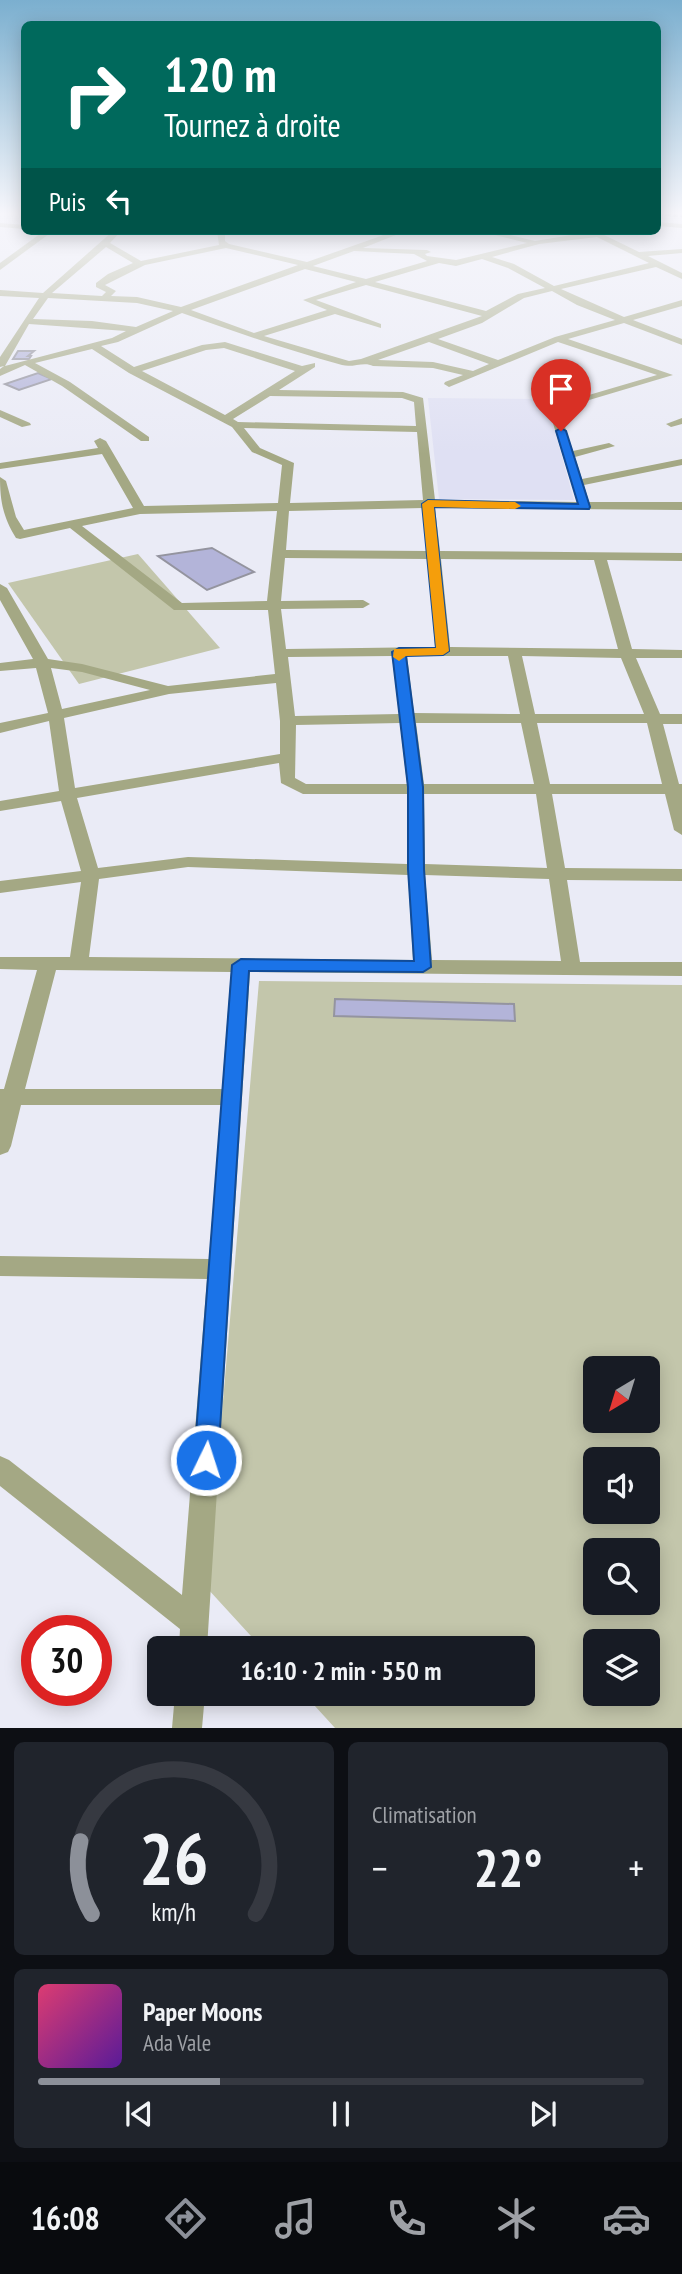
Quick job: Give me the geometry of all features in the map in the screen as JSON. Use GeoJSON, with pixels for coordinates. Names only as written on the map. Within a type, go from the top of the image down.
{"type":"FeatureCollection","features":[{"type":"Feature","properties":{"kind":"street"},"geometry":{"type":"LineString","coordinates":[[10,294],[137,300],[182,310],[254,336],[349,364],[363,362],[433,365],[474,374]]}},
{"type":"Feature","properties":{"kind":"street"},"geometry":{"type":"LineString","coordinates":[[3,367],[26,321],[49,294]]}},
{"type":"Feature","properties":{"kind":"street"},"geometry":{"type":"LineString","coordinates":[[105,298],[109,294]]}},
{"type":"Feature","properties":{"kind":"street"},"geometry":{"type":"LineString","coordinates":[[3,367],[94,346],[228,294]]}},
{"type":"Feature","properties":{"kind":"street"},"geometry":{"type":"LineString","coordinates":[[326,294],[307,300],[378,326]]}},
{"type":"Feature","properties":{"kind":"street"},"geometry":{"type":"LineString","coordinates":[[412,294],[487,314]]}},
{"type":"Feature","properties":{"kind":"street"},"geometry":{"type":"LineString","coordinates":[[363,362],[479,321],[487,314],[530,294]]}},
{"type":"Feature","properties":{"kind":"street"},"geometry":{"type":"LineString","coordinates":[[563,294],[682,342]]}},
{"type":"Feature","properties":{"kind":"street"},"geometry":{"type":"LineString","coordinates":[[449,384],[558,339],[682,303]]}},
{"type":"Feature","properties":{"kind":"street"},"geometry":{"type":"LineString","coordinates":[[254,336],[334,311]]}},
{"type":"Feature","properties":{"kind":"street"},"geometry":{"type":"LineString","coordinates":[[26,321],[92,324],[137,330]]}},
{"type":"Feature","properties":{"kind":"street"},"geometry":{"type":"LineString","coordinates":[[428,338],[498,364]]}},
{"type":"Feature","properties":{"kind":"street"},"geometry":{"type":"LineString","coordinates":[[558,339],[668,376],[553,407],[585,507]]}},
{"type":"Feature","properties":{"kind":"street"},"geometry":{"type":"LineString","coordinates":[[133,371],[205,347],[225,345],[304,370]]}},
{"type":"Feature","properties":{"kind":"street"},"geometry":{"type":"LineString","coordinates":[[94,346],[133,371],[230,423],[256,450],[288,463],[274,604],[288,721],[287,780],[303,789],[677,789]]}},
{"type":"Feature","properties":{"kind":"street"},"geometry":{"type":"LineString","coordinates":[[230,423],[323,358]]}},
{"type":"Feature","properties":{"kind":"street"},"geometry":{"type":"LineString","coordinates":[[26,362],[66,384],[145,439]]}},
{"type":"Feature","properties":{"kind":"street"},"geometry":{"type":"LineString","coordinates":[[271,393],[325,411],[421,429]]}},
{"type":"Feature","properties":{"kind":"street"},"geometry":{"type":"LineString","coordinates":[[230,423],[414,397],[419,400],[443,651]]}},
{"type":"Feature","properties":{"kind":"street"},"geometry":{"type":"LineString","coordinates":[[0,413],[26,425]]}},
{"type":"Feature","properties":{"kind":"street"},"geometry":{"type":"LineString","coordinates":[[0,466],[103,445],[140,510]]}},
{"type":"Feature","properties":{"kind":"street"},"geometry":{"type":"LineString","coordinates":[[568,455],[609,446]]}},
{"type":"Feature","properties":{"kind":"street"},"geometry":{"type":"LineString","coordinates":[[577,483],[682,462]]}},
{"type":"Feature","properties":{"kind":"street"},"geometry":{"type":"LineString","coordinates":[[0,481],[5,518],[20,535],[140,510],[428,504],[682,506]]}},
{"type":"Feature","properties":{"kind":"street"},"geometry":{"type":"LineString","coordinates":[[74,525],[179,607],[195,609],[274,604],[363,604]]}},
{"type":"Feature","properties":{"kind":"street"},"geometry":{"type":"LineString","coordinates":[[279,554],[682,557]]}},
{"type":"Feature","properties":{"kind":"street"},"geometry":{"type":"LineString","coordinates":[[598,556],[626,652],[654,719],[677,789],[682,830]]}},
{"type":"Feature","properties":{"kind":"street"},"geometry":{"type":"LineString","coordinates":[[0,588],[5,608],[42,662],[56,715],[68,795],[91,875],[79,962]]}},
{"type":"Feature","properties":{"kind":"street"},"geometry":{"type":"LineString","coordinates":[[280,653],[443,651],[682,654]]}},
{"type":"Feature","properties":{"kind":"street"},"geometry":{"type":"LineString","coordinates":[[399,652],[416,787],[416,869],[423,967]]}},
{"type":"Feature","properties":{"kind":"street"},"geometry":{"type":"LineString","coordinates":[[514,652],[543,788],[572,968]]}},
{"type":"Feature","properties":{"kind":"street"},"geometry":{"type":"LineString","coordinates":[[0,667],[30,662],[78,666],[169,690]]}},
{"type":"Feature","properties":{"kind":"street"},"geometry":{"type":"LineString","coordinates":[[0,728],[169,690],[283,678]]}},
{"type":"Feature","properties":{"kind":"street"},"geometry":{"type":"LineString","coordinates":[[288,721],[407,718],[682,719]]}},
{"type":"Feature","properties":{"kind":"street"},"geometry":{"type":"LineString","coordinates":[[0,806],[288,757]]}},
{"type":"Feature","properties":{"kind":"street"},"geometry":{"type":"LineString","coordinates":[[0,887],[188,862],[557,874],[682,875]]}},
{"type":"Feature","properties":{"kind":"street"},"geometry":{"type":"LineString","coordinates":[[0,962],[682,969]]}},
{"type":"Feature","properties":{"kind":"street"},"geometry":{"type":"LineString","coordinates":[[0,1146],[6,1097],[48,963]]}},
{"type":"Feature","properties":{"kind":"street"},"geometry":{"type":"LineString","coordinates":[[194,1636],[241,965]]}},
{"type":"Feature","properties":{"kind":"street"},"geometry":{"type":"LineString","coordinates":[[6,1097],[232,1097]]}},
{"type":"Feature","properties":{"kind":"street"},"geometry":{"type":"LineString","coordinates":[[0,1266],[219,1269]]}},
{"type":"Feature","properties":{"kind":"street"},"geometry":{"type":"LineString","coordinates":[[0,1469],[194,1636]]}},
{"type":"Feature","properties":{"kind":"street"},"geometry":{"type":"LineString","coordinates":[[187,1728],[189,1706]]}},
{"type":"Feature","properties":{"kind":"shaded area"},"geometry":{"type":"Polygon","coordinates":[[[428,398],[546,399],[574,500],[439,499],[428,398]]]}},
{"type":"Feature","properties":{"kind":"green space"},"geometry":{"type":"Polygon","coordinates":[[[138,554],[220,648],[79,684],[8,583],[138,554]]]}},
{"type":"Feature","properties":{"kind":"green space"},"geometry":{"type":"Polygon","coordinates":[[[259,981],[682,985],[682,1728],[335,1728],[315,1706],[535,1706],[535,1636],[251,1636],[207,1588],[259,981]]]}},
{"type":"Feature","properties":{"kind":"building"},"geometry":{"type":"Polygon","coordinates":[[[18,351],[34,351],[28,356],[31,356],[29,359],[13,359],[18,351]]]}},
{"type":"Feature","properties":{"kind":"building"},"geometry":{"type":"Polygon","coordinates":[[[38,373],[52,379],[19,390],[5,384],[38,373]]]}},
{"type":"Feature","properties":{"kind":"building"},"geometry":{"type":"Polygon","coordinates":[[[212,548],[254,572],[207,590],[158,556],[212,548]]]}},
{"type":"Feature","properties":{"kind":"building"},"geometry":{"type":"Polygon","coordinates":[[[335,999],[514,1004],[515,1021],[334,1016],[335,999]]]}},
{"type":"Feature","properties":{"kind":"slow traffic"},"geometry":{"type":"LineString","coordinates":[[399,657],[399,652],[443,651],[428,504],[515,506]]}},
{"type":"Feature","properties":{"kind":"route"},"geometry":{"type":"LineString","coordinates":[[206,1460],[241,965],[423,967],[416,869],[416,787],[399,652],[443,651],[428,504],[585,507],[561,431]]}}]}
